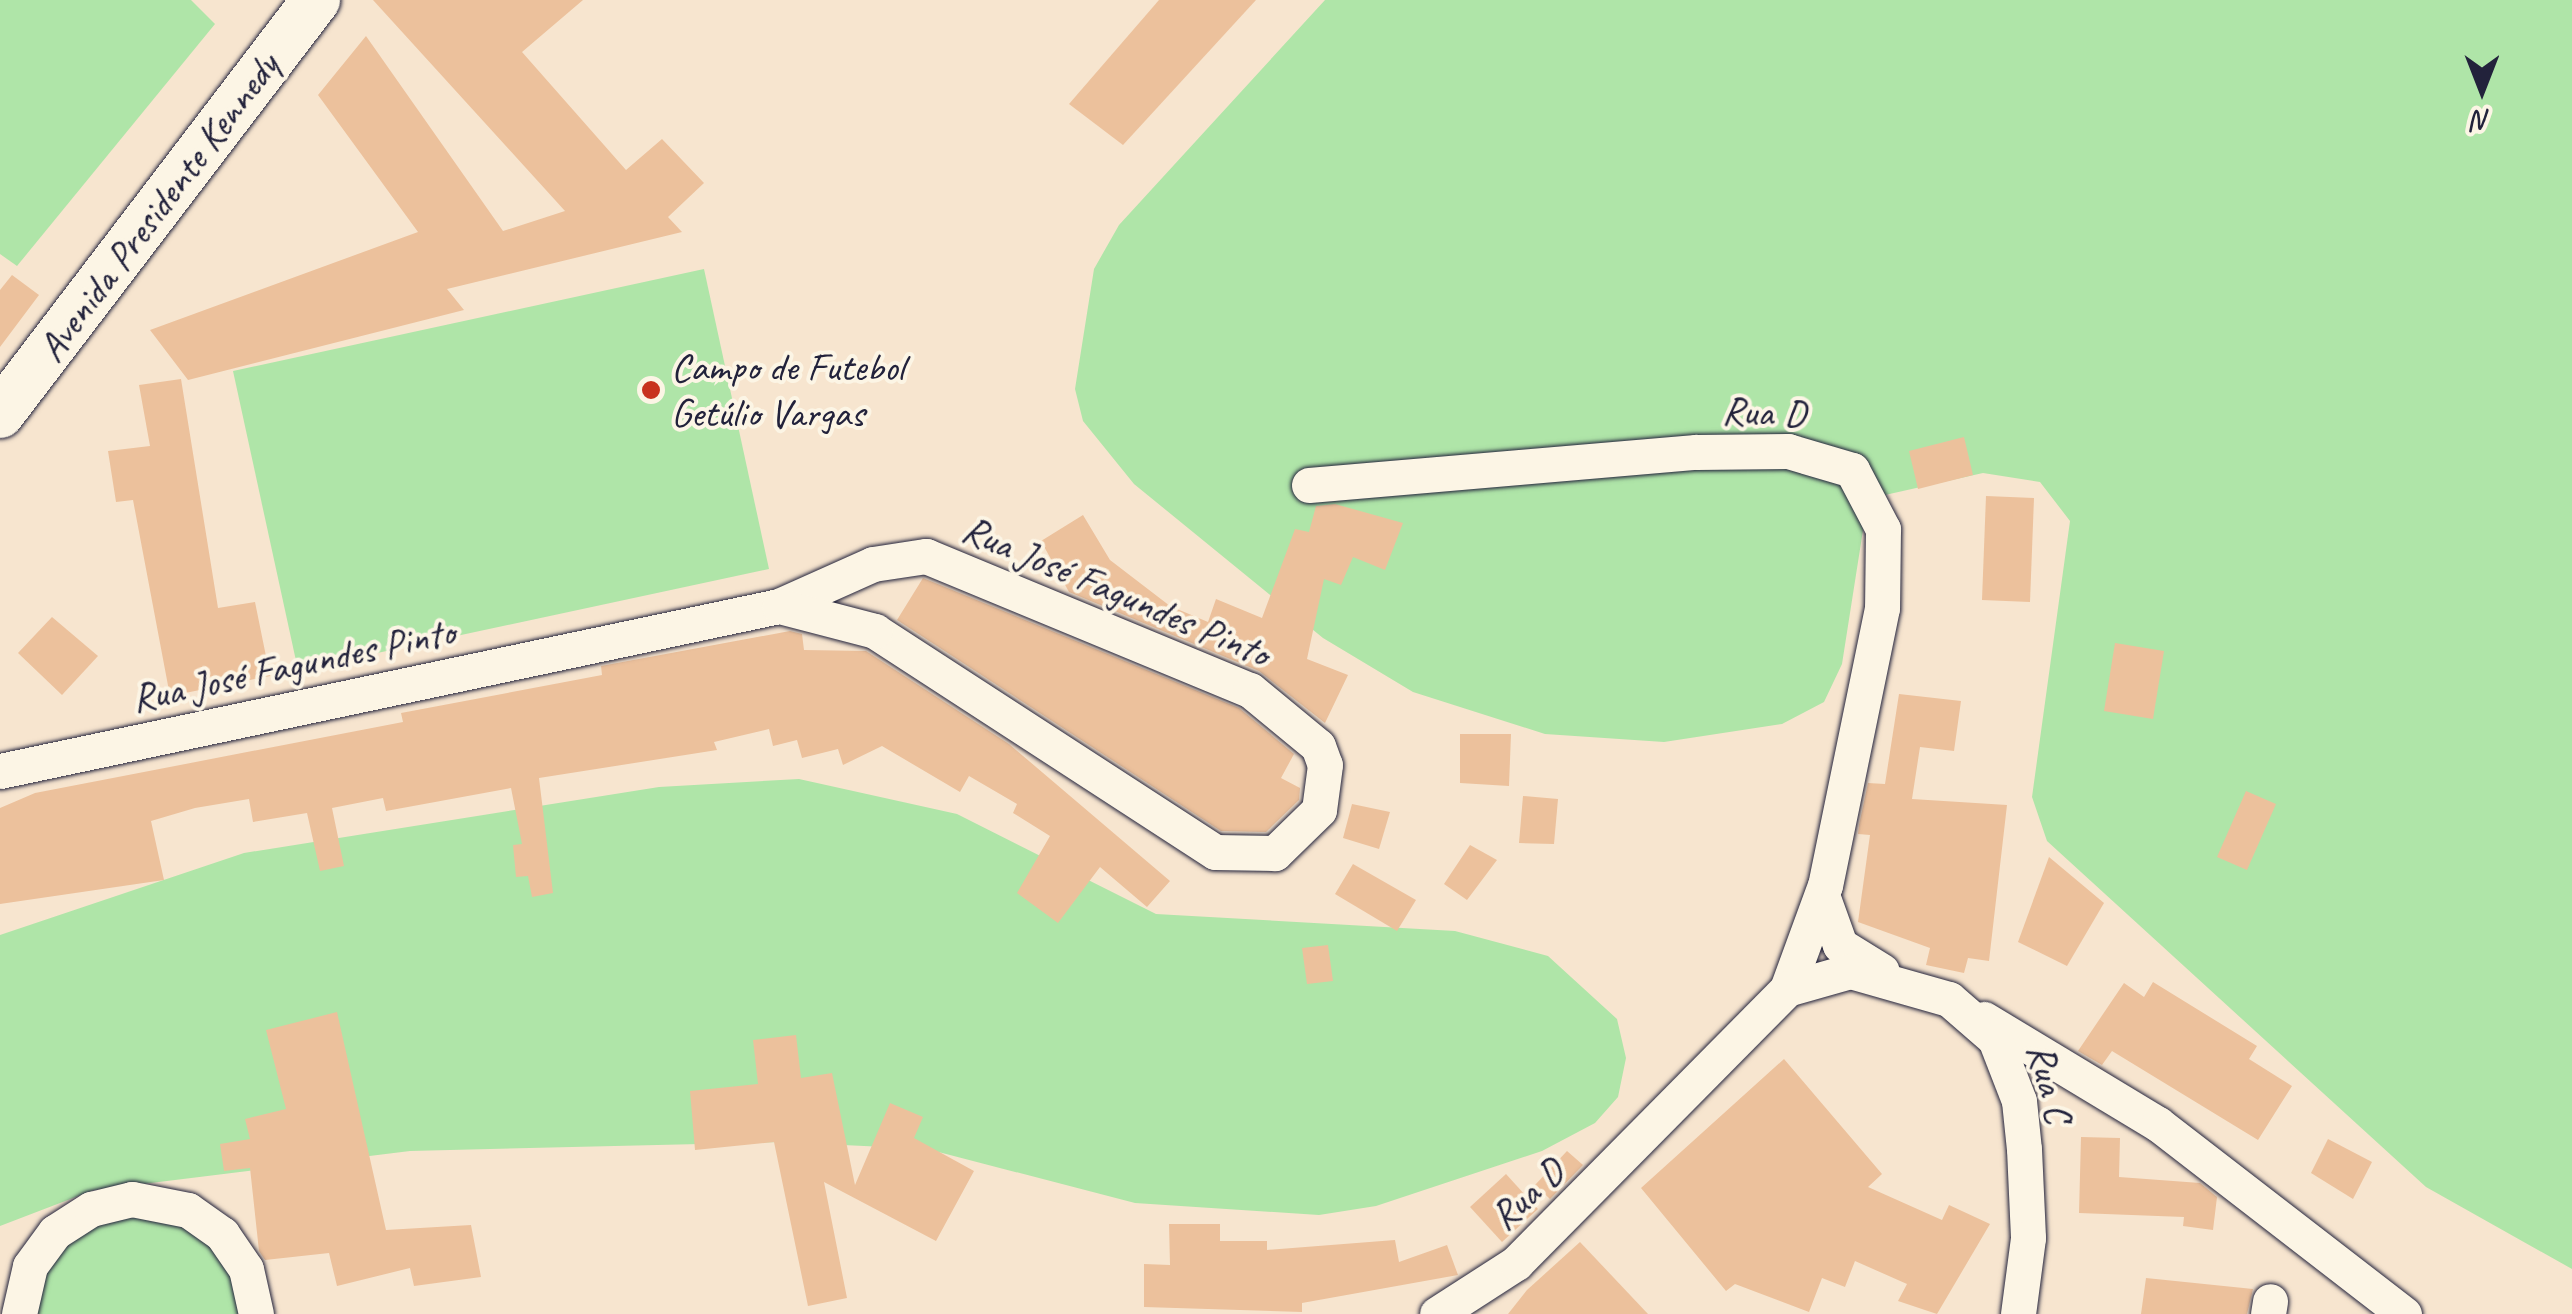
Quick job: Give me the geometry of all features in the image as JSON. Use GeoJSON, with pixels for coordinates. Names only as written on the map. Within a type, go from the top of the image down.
{"type":"FeatureCollection","features":[{"type":"Feature","properties":{"kind":"main road","name":"Avenida Presidente Kennedy"},"geometry":{"type":"LineString","coordinates":[[0,414],[316,0]]}},
{"type":"Feature","properties":{"kind":"street","name":"Rua D"},"geometry":{"type":"LineString","coordinates":[[1309,485],[1696,452],[1788,451],[1852,470],[1878,510],[1885,580],[1822,895],[1787,990],[1516,1263],[1436,1314]]}},
{"type":"Feature","properties":{"kind":"street","name":"Rua José Fagundes Pinto"},"geometry":{"type":"LineString","coordinates":[[0,771],[779,606],[900,558],[959,566],[1250,690],[1318,746],[1326,792],[1305,829],[1275,854],[1215,852],[874,632],[779,606]]}},
{"type":"Feature","properties":{"kind":"street"},"geometry":{"type":"LineString","coordinates":[[1822,895],[1840,945],[1915,985]]}},
{"type":"Feature","properties":{"kind":"street","name":"Rua D"},"geometry":{"type":"LineString","coordinates":[[1787,990],[1850,971]]}},
{"type":"Feature","properties":{"kind":"street","name":"Rua C"},"geometry":{"type":"LineString","coordinates":[[1850,971],[1915,985],[1975,1014],[2019,1101],[2028,1238],[2018,1314]]}},
{"type":"Feature","properties":{"kind":"street"},"geometry":{"type":"LineString","coordinates":[[1975,1014],[2090,1080],[2404,1314]]}},
{"type":"Feature","properties":{"kind":"street"},"geometry":{"type":"LineString","coordinates":[[2019,1101],[2046,1075],[2090,1080]]}},
{"type":"Feature","properties":{"kind":"street"},"geometry":{"type":"LineString","coordinates":[[19,1314],[30,1266],[55,1232],[90,1208],[132,1199],[174,1204],[222,1234],[246,1270],[256,1314]]}},
{"type":"Feature","properties":{"kind":"green space"},"geometry":{"type":"Polygon","coordinates":[[[0,0],[191,0],[215,24],[17,266],[0,254],[0,0]]]}},
{"type":"Feature","properties":{"kind":"green space"},"geometry":{"type":"Polygon","coordinates":[[[1325,0],[2572,0],[2572,1269],[2426,1187],[2047,841],[2032,797],[2070,521],[2040,482],[1983,473],[1885,495],[1866,511],[1842,664],[1824,702],[1782,724],[1664,742],[1545,734],[1413,692],[1323,638],[1134,484],[1083,421],[1075,389],[1094,269],[1119,225],[1325,0]]]}},
{"type":"Feature","properties":{"kind":"green space"},"geometry":{"type":"Polygon","coordinates":[[[704,269],[769,569],[298,670],[233,371],[704,269]]]}},
{"type":"Feature","properties":{"kind":"green space"},"geometry":{"type":"Polygon","coordinates":[[[799,779],[957,814],[1156,914],[1455,931],[1548,956],[1617,1019],[1626,1058],[1618,1097],[1595,1123],[1542,1151],[1376,1206],[1319,1215],[1135,1203],[927,1149],[780,1142],[410,1151],[94,1190],[0,1226],[0,935],[244,853],[659,787],[799,779]]]}},
{"type":"Feature","properties":{"kind":"green space"},"geometry":{"type":"Polygon","coordinates":[[[92,1210],[202,1219],[254,1314],[20,1314],[21,1299],[92,1210]]]}},
{"type":"Feature","properties":{"kind":"building"},"geometry":{"type":"Polygon","coordinates":[[[373,0],[583,0],[522,52],[626,170],[662,139],[704,183],[668,217],[682,232],[447,289],[464,310],[188,380],[150,330],[418,232],[318,95],[366,36],[503,231],[565,211],[373,0]]]}},
{"type":"Feature","properties":{"kind":"building"},"geometry":{"type":"Polygon","coordinates":[[[1159,0],[1256,0],[1123,145],[1069,104],[1159,0]]]}},
{"type":"Feature","properties":{"kind":"building"},"geometry":{"type":"Polygon","coordinates":[[[12,275],[39,295],[0,347],[0,290],[12,275]]]}},
{"type":"Feature","properties":{"kind":"building"},"geometry":{"type":"Polygon","coordinates":[[[181,379],[218,608],[255,602],[270,676],[170,696],[133,500],[116,502],[108,451],[150,446],[139,385],[181,379]]]}},
{"type":"Feature","properties":{"kind":"building"},"geometry":{"type":"Polygon","coordinates":[[[1964,437],[1973,475],[1918,489],[1909,451],[1964,437]]]}},
{"type":"Feature","properties":{"kind":"building"},"geometry":{"type":"Polygon","coordinates":[[[1986,496],[2034,498],[2030,602],[1982,600],[1986,496]]]}},
{"type":"Feature","properties":{"kind":"building"},"geometry":{"type":"Polygon","coordinates":[[[1335,504],[1403,523],[1385,570],[1353,557],[1341,585],[1324,579],[1307,659],[1348,675],[1325,723],[1259,671],[1069,592],[1041,541],[1083,515],[1110,560],[1170,606],[1208,622],[1216,599],[1262,618],[1295,529],[1309,532],[1316,506],[1335,504]]]}},
{"type":"Feature","properties":{"kind":"building"},"geometry":{"type":"Polygon","coordinates":[[[923,578],[1239,708],[1294,754],[1281,778],[1300,788],[1299,800],[1266,832],[1221,831],[897,620],[923,578]]]}},
{"type":"Feature","properties":{"kind":"building"},"geometry":{"type":"Polygon","coordinates":[[[52,617],[98,656],[62,695],[18,653],[52,617]]]}},
{"type":"Feature","properties":{"kind":"building"},"geometry":{"type":"Polygon","coordinates":[[[790,631],[802,634],[804,650],[866,651],[1009,744],[1170,881],[1147,907],[1100,867],[1058,923],[1017,893],[1050,836],[1013,813],[1017,804],[969,776],[960,792],[882,746],[843,765],[838,749],[802,758],[797,740],[773,746],[769,729],[714,742],[717,750],[539,778],[553,893],[532,897],[528,876],[516,877],[513,845],[522,844],[511,788],[386,811],[383,798],[332,808],[344,866],[320,871],[307,813],[253,822],[249,799],[195,808],[151,821],[164,880],[0,904],[0,808],[35,793],[403,722],[401,713],[602,675],[601,666],[790,631]]]}},
{"type":"Feature","properties":{"kind":"building"},"geometry":{"type":"Polygon","coordinates":[[[2115,643],[2164,651],[2153,719],[2104,711],[2115,643]]]}},
{"type":"Feature","properties":{"kind":"building"},"geometry":{"type":"Polygon","coordinates":[[[1899,694],[1961,701],[1954,751],[1920,747],[1912,799],[2007,805],[1989,961],[1968,958],[1964,973],[1926,965],[1930,948],[1858,922],[1870,835],[1858,834],[1859,825],[1868,783],[1885,784],[1899,694]]]}},
{"type":"Feature","properties":{"kind":"building"},"geometry":{"type":"Polygon","coordinates":[[[1460,734],[1511,734],[1509,786],[1460,783],[1460,734]]]}},
{"type":"Feature","properties":{"kind":"building"},"geometry":{"type":"Polygon","coordinates":[[[2246,791],[2276,804],[2247,870],[2217,857],[2246,791]]]}},
{"type":"Feature","properties":{"kind":"building"},"geometry":{"type":"Polygon","coordinates":[[[1523,796],[1558,799],[1554,844],[1519,843],[1523,796]]]}},
{"type":"Feature","properties":{"kind":"building"},"geometry":{"type":"Polygon","coordinates":[[[1352,804],[1390,812],[1379,849],[1343,838],[1352,804]]]}},
{"type":"Feature","properties":{"kind":"building"},"geometry":{"type":"Polygon","coordinates":[[[1470,845],[1497,860],[1467,900],[1444,884],[1470,845]]]}},
{"type":"Feature","properties":{"kind":"building"},"geometry":{"type":"Polygon","coordinates":[[[2049,857],[2104,903],[2067,966],[2018,942],[2049,857]]]}},
{"type":"Feature","properties":{"kind":"building"},"geometry":{"type":"Polygon","coordinates":[[[1353,864],[1416,900],[1397,931],[1335,894],[1353,864]]]}},
{"type":"Feature","properties":{"kind":"building"},"geometry":{"type":"Polygon","coordinates":[[[1328,945],[1333,981],[1307,984],[1302,948],[1328,945]]]}},
{"type":"Feature","properties":{"kind":"building"},"geometry":{"type":"Polygon","coordinates":[[[2153,982],[2257,1046],[2249,1059],[2292,1086],[2258,1140],[2112,1051],[2102,1065],[2078,1051],[2124,983],[2144,997],[2153,982]]]}},
{"type":"Feature","properties":{"kind":"building"},"geometry":{"type":"Polygon","coordinates":[[[337,1012],[386,1230],[471,1225],[481,1277],[414,1286],[410,1268],[337,1286],[329,1253],[265,1260],[259,1251],[250,1168],[224,1171],[220,1144],[250,1139],[245,1119],[286,1109],[266,1030],[337,1012]]]}},
{"type":"Feature","properties":{"kind":"building"},"geometry":{"type":"Polygon","coordinates":[[[796,1035],[801,1078],[832,1073],[855,1185],[890,1103],[923,1117],[914,1138],[974,1171],[936,1241],[824,1182],[847,1298],[808,1306],[774,1142],[695,1150],[690,1091],[758,1084],[753,1040],[796,1035]]]}},
{"type":"Feature","properties":{"kind":"building"},"geometry":{"type":"Polygon","coordinates":[[[1784,1059],[1882,1174],[1868,1187],[1942,1220],[1949,1205],[1990,1224],[1937,1314],[1898,1301],[1907,1284],[1855,1261],[1845,1287],[1822,1278],[1809,1312],[1735,1284],[1726,1291],[1641,1188],[1784,1059]]]}},
{"type":"Feature","properties":{"kind":"building"},"geometry":{"type":"Polygon","coordinates":[[[2081,1137],[2120,1138],[2119,1177],[2200,1183],[2217,1197],[2213,1230],[2183,1226],[2184,1217],[2079,1213],[2081,1137]]]}},
{"type":"Feature","properties":{"kind":"building"},"geometry":{"type":"Polygon","coordinates":[[[2328,1139],[2372,1162],[2353,1199],[2311,1173],[2328,1139]]]}},
{"type":"Feature","properties":{"kind":"building"},"geometry":{"type":"Polygon","coordinates":[[[1567,1151],[1583,1165],[1550,1199],[1535,1185],[1567,1151]]]}},
{"type":"Feature","properties":{"kind":"building"},"geometry":{"type":"Polygon","coordinates":[[[1506,1174],[1538,1209],[1502,1242],[1470,1207],[1506,1174]]]}},
{"type":"Feature","properties":{"kind":"building"},"geometry":{"type":"Polygon","coordinates":[[[1169,1224],[1220,1224],[1220,1241],[1267,1241],[1267,1250],[1395,1240],[1399,1262],[1447,1245],[1458,1275],[1302,1303],[1302,1312],[1144,1307],[1144,1264],[1170,1265],[1169,1224]]]}},
{"type":"Feature","properties":{"kind":"building"},"geometry":{"type":"Polygon","coordinates":[[[1580,1242],[1648,1314],[1508,1314],[1527,1290],[1580,1242]]]}},
{"type":"Feature","properties":{"kind":"building"},"geometry":{"type":"Polygon","coordinates":[[[2146,1278],[2253,1289],[2247,1314],[2141,1314],[2146,1278]]]}},
{"type":"Feature","properties":{"kind":"place","name":"Campo de Futebol Getúlio Vargas"},"geometry":{"type":"Point","coordinates":[651,390]}}]}
